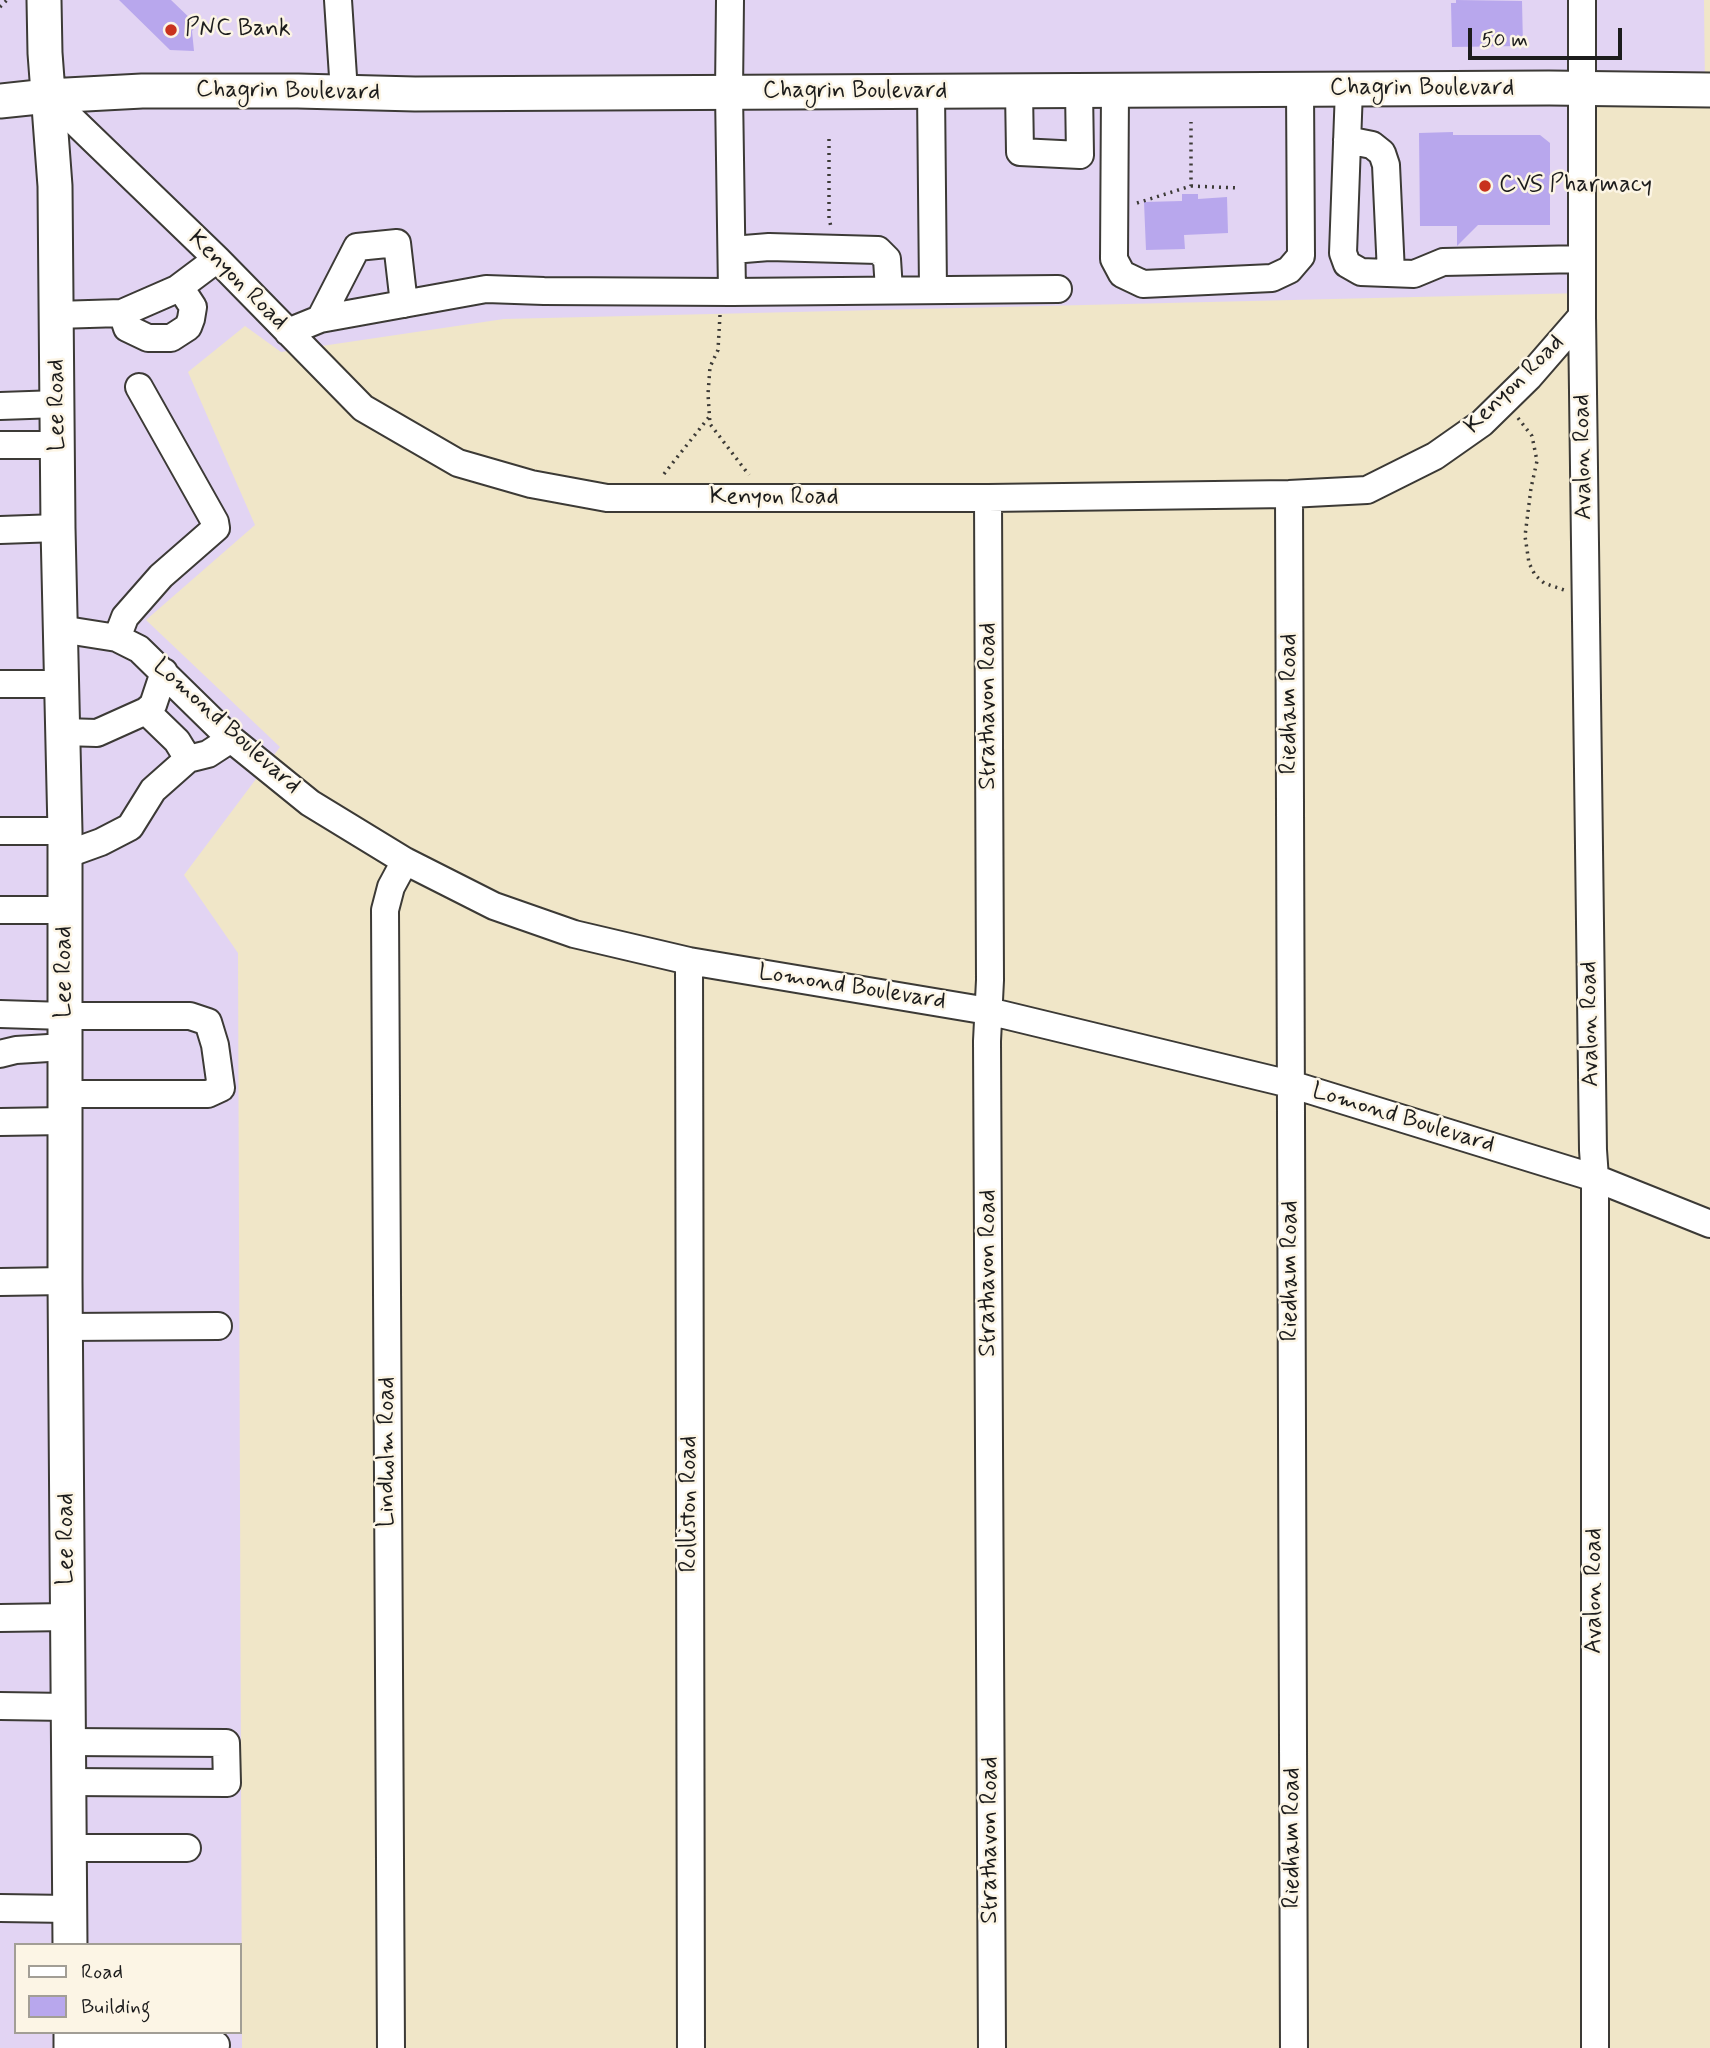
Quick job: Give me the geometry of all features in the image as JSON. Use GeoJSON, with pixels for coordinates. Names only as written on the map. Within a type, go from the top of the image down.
{"type":"FeatureCollection","features":[{"type":"Feature","properties":{"kind":"main road","name":"Lee Road"},"geometry":{"type":"LineString","coordinates":[[44,0],[55,186],[58,528],[65,843],[70,1943]]}},
{"type":"Feature","properties":{"kind":"main road","name":"Chagrin Boulevard"},"geometry":{"type":"LineString","coordinates":[[0,101],[142,91],[415,94],[1581,88],[1710,90]]}},
{"type":"Feature","properties":{"kind":"street"},"geometry":{"type":"LineString","coordinates":[[338,0],[344,92]]}},
{"type":"Feature","properties":{"kind":"street"},"geometry":{"type":"LineString","coordinates":[[727,299],[732,250],[730,0]]}},
{"type":"Feature","properties":{"kind":"street","name":"Avalon Road"},"geometry":{"type":"LineString","coordinates":[[1582,0],[1581,259],[1595,1178],[1595,2048]]}},
{"type":"Feature","properties":{"kind":"street"},"geometry":{"type":"LineString","coordinates":[[1115,90],[1114,259],[1122,274],[1143,284],[1272,278],[1289,270],[1301,256],[1300,89]]}},
{"type":"Feature","properties":{"kind":"street"},"geometry":{"type":"LineString","coordinates":[[1349,89],[1343,253],[1347,264],[1361,272],[1414,274],[1443,262],[1581,259]]}},
{"type":"Feature","properties":{"kind":"street"},"geometry":{"type":"LineString","coordinates":[[1019,91],[1020,152],[1080,155],[1079,90]]}},
{"type":"Feature","properties":{"kind":"street"},"geometry":{"type":"LineString","coordinates":[[932,91],[933,290]]}},
{"type":"Feature","properties":{"kind":"street","name":"Kenyon Road"},"geometry":{"type":"LineString","coordinates":[[48,96],[217,260],[363,408],[458,463],[531,484],[607,498],[988,498],[1289,494],[1367,490],[1435,456],[1482,423],[1529,377],[1582,316]]}},
{"type":"Feature","properties":{"kind":"street"},"geometry":{"type":"LineString","coordinates":[[1347,140],[1372,145],[1382,153],[1387,165],[1391,273]]}},
{"type":"Feature","properties":{"kind":"street"},"geometry":{"type":"LineString","coordinates":[[320,319],[357,247],[397,243],[404,304]]}},
{"type":"Feature","properties":{"kind":"street"},"geometry":{"type":"LineString","coordinates":[[732,250],[769,247],[878,250],[887,259],[890,290]]}},
{"type":"Feature","properties":{"kind":"street"},"geometry":{"type":"LineString","coordinates":[[57,315],[122,313],[180,287],[217,260]]}},
{"type":"Feature","properties":{"kind":"street"},"geometry":{"type":"LineString","coordinates":[[122,313],[127,328],[148,338],[171,338],[188,327],[191,319],[193,307],[180,287]]}},
{"type":"Feature","properties":{"kind":"street"},"geometry":{"type":"LineString","coordinates":[[288,332],[320,319],[486,289],[727,299],[890,290],[1058,289]]}},
{"type":"Feature","properties":{"kind":"street"},"geometry":{"type":"LineString","coordinates":[[117,638],[125,617],[153,585],[216,528],[139,387]]}},
{"type":"Feature","properties":{"kind":"street"},"geometry":{"type":"LineString","coordinates":[[0,406],[58,404]]}},
{"type":"Feature","properties":{"kind":"street"},"geometry":{"type":"LineString","coordinates":[[0,445],[58,445]]}},
{"type":"Feature","properties":{"kind":"street","name":"Riedham Road"},"geometry":{"type":"LineString","coordinates":[[1289,494],[1294,2048]]}},
{"type":"Feature","properties":{"kind":"street","name":"Strathavon Road"},"geometry":{"type":"LineString","coordinates":[[988,498],[992,2048]]}},
{"type":"Feature","properties":{"kind":"street"},"geometry":{"type":"LineString","coordinates":[[0,530],[58,528]]}},
{"type":"Feature","properties":{"kind":"street","name":"Lomond Boulevard"},"geometry":{"type":"LineString","coordinates":[[60,629],[117,638],[129,643],[147,655],[231,739],[310,803],[405,861],[494,906],[574,934],[689,961],[988,1011],[1290,1084],[1595,1178],[1710,1224]]}},
{"type":"Feature","properties":{"kind":"street"},"geometry":{"type":"LineString","coordinates":[[63,733],[97,733],[146,711],[153,705],[164,672]]}},
{"type":"Feature","properties":{"kind":"street"},"geometry":{"type":"LineString","coordinates":[[0,684],[62,684]]}},
{"type":"Feature","properties":{"kind":"street"},"geometry":{"type":"LineString","coordinates":[[146,711],[177,741],[188,758]]}},
{"type":"Feature","properties":{"kind":"street"},"geometry":{"type":"LineString","coordinates":[[0,831],[65,843],[101,842],[130,827],[153,790],[188,758],[208,754],[231,739]]}},
{"type":"Feature","properties":{"kind":"street","name":"Lindholm Road"},"geometry":{"type":"LineString","coordinates":[[391,2048],[385,910],[391,887],[405,861]]}},
{"type":"Feature","properties":{"kind":"street"},"geometry":{"type":"LineString","coordinates":[[0,910],[65,910]]}},
{"type":"Feature","properties":{"kind":"street","name":"Rolliston Road"},"geometry":{"type":"LineString","coordinates":[[689,961],[691,2048]]}},
{"type":"Feature","properties":{"kind":"street"},"geometry":{"type":"LineString","coordinates":[[0,1014],[65,1032]]}},
{"type":"Feature","properties":{"kind":"street"},"geometry":{"type":"LineString","coordinates":[[0,1054],[65,1032],[190,1016],[208,1022],[215,1045],[221,1088],[208,1094],[65,1108],[0,1122]]}},
{"type":"Feature","properties":{"kind":"street"},"geometry":{"type":"LineString","coordinates":[[0,1282],[65,1281]]}},
{"type":"Feature","properties":{"kind":"street"},"geometry":{"type":"LineString","coordinates":[[66,1327],[218,1326]]}},
{"type":"Feature","properties":{"kind":"street"},"geometry":{"type":"LineString","coordinates":[[0,1618],[68,1616]]}},
{"type":"Feature","properties":{"kind":"street"},"geometry":{"type":"LineString","coordinates":[[0,1706],[68,1707]]}},
{"type":"Feature","properties":{"kind":"street"},"geometry":{"type":"LineString","coordinates":[[69,1742],[226,1743],[226,1783],[69,1782]]}},
{"type":"Feature","properties":{"kind":"street"},"geometry":{"type":"LineString","coordinates":[[69,1848],[187,1848]]}},
{"type":"Feature","properties":{"kind":"street"},"geometry":{"type":"LineString","coordinates":[[0,1908],[70,1909]]}},
{"type":"Feature","properties":{"kind":"street"},"geometry":{"type":"LineString","coordinates":[[71,2041],[216,2045]]}},
{"type":"Feature","properties":{"kind":"path"},"geometry":{"type":"LineString","coordinates":[[0,7],[7,0]]}},
{"type":"Feature","properties":{"kind":"path"},"geometry":{"type":"LineString","coordinates":[[1191,122],[1191,186]]}},
{"type":"Feature","properties":{"kind":"path"},"geometry":{"type":"LineString","coordinates":[[829,139],[829,218],[833,233]]}},
{"type":"Feature","properties":{"kind":"path"},"geometry":{"type":"LineString","coordinates":[[1114,206],[1149,200],[1191,186],[1238,188]]}},
{"type":"Feature","properties":{"kind":"path"},"geometry":{"type":"LineString","coordinates":[[727,299],[718,350],[710,367],[710,424],[753,479]]}},
{"type":"Feature","properties":{"kind":"path"},"geometry":{"type":"LineString","coordinates":[[660,479],[710,415]]}},
{"type":"Feature","properties":{"kind":"path"},"geometry":{"type":"LineString","coordinates":[[1514,415],[1522,421],[1532,436],[1537,461],[1525,536],[1529,563],[1535,575],[1544,583],[1567,591]]}},
{"type":"Feature","properties":{"kind":"shaded area"},"geometry":{"type":"Polygon","coordinates":[[[0,0],[1704,0],[1705,90],[1581,88],[1582,293],[504,319],[281,352],[245,326],[188,372],[255,525],[146,620],[280,747],[184,875],[238,953],[242,1943],[14,1943],[14,2034],[242,2034],[242,2048],[0,2048],[0,0]]]}},
{"type":"Feature","properties":{"kind":"building","name":"PNC Bank"},"geometry":{"type":"Polygon","coordinates":[[[119,0],[171,0],[197,25],[192,31],[194,51],[170,50],[119,0]]]}},
{"type":"Feature","properties":{"kind":"building"},"geometry":{"type":"Polygon","coordinates":[[[1456,0],[1522,1],[1523,46],[1452,47],[1451,3],[1456,3],[1456,0]]]}},
{"type":"Feature","properties":{"kind":"building","name":"CVS Pharmacy"},"geometry":{"type":"Polygon","coordinates":[[[1453,132],[1453,135],[1540,135],[1550,143],[1550,225],[1478,225],[1457,246],[1457,226],[1420,226],[1419,133],[1453,132]]]}},
{"type":"Feature","properties":{"kind":"building"},"geometry":{"type":"Polygon","coordinates":[[[1182,194],[1198,194],[1198,199],[1227,197],[1228,233],[1184,235],[1185,249],[1146,250],[1144,202],[1182,201],[1182,194]]]}},
{"type":"Feature","properties":{"kind":"place","name":"PNC Bank"},"geometry":{"type":"Point","coordinates":[171,30]}},
{"type":"Feature","properties":{"kind":"place","name":"CVS Pharmacy"},"geometry":{"type":"Point","coordinates":[1485,186]}}]}
